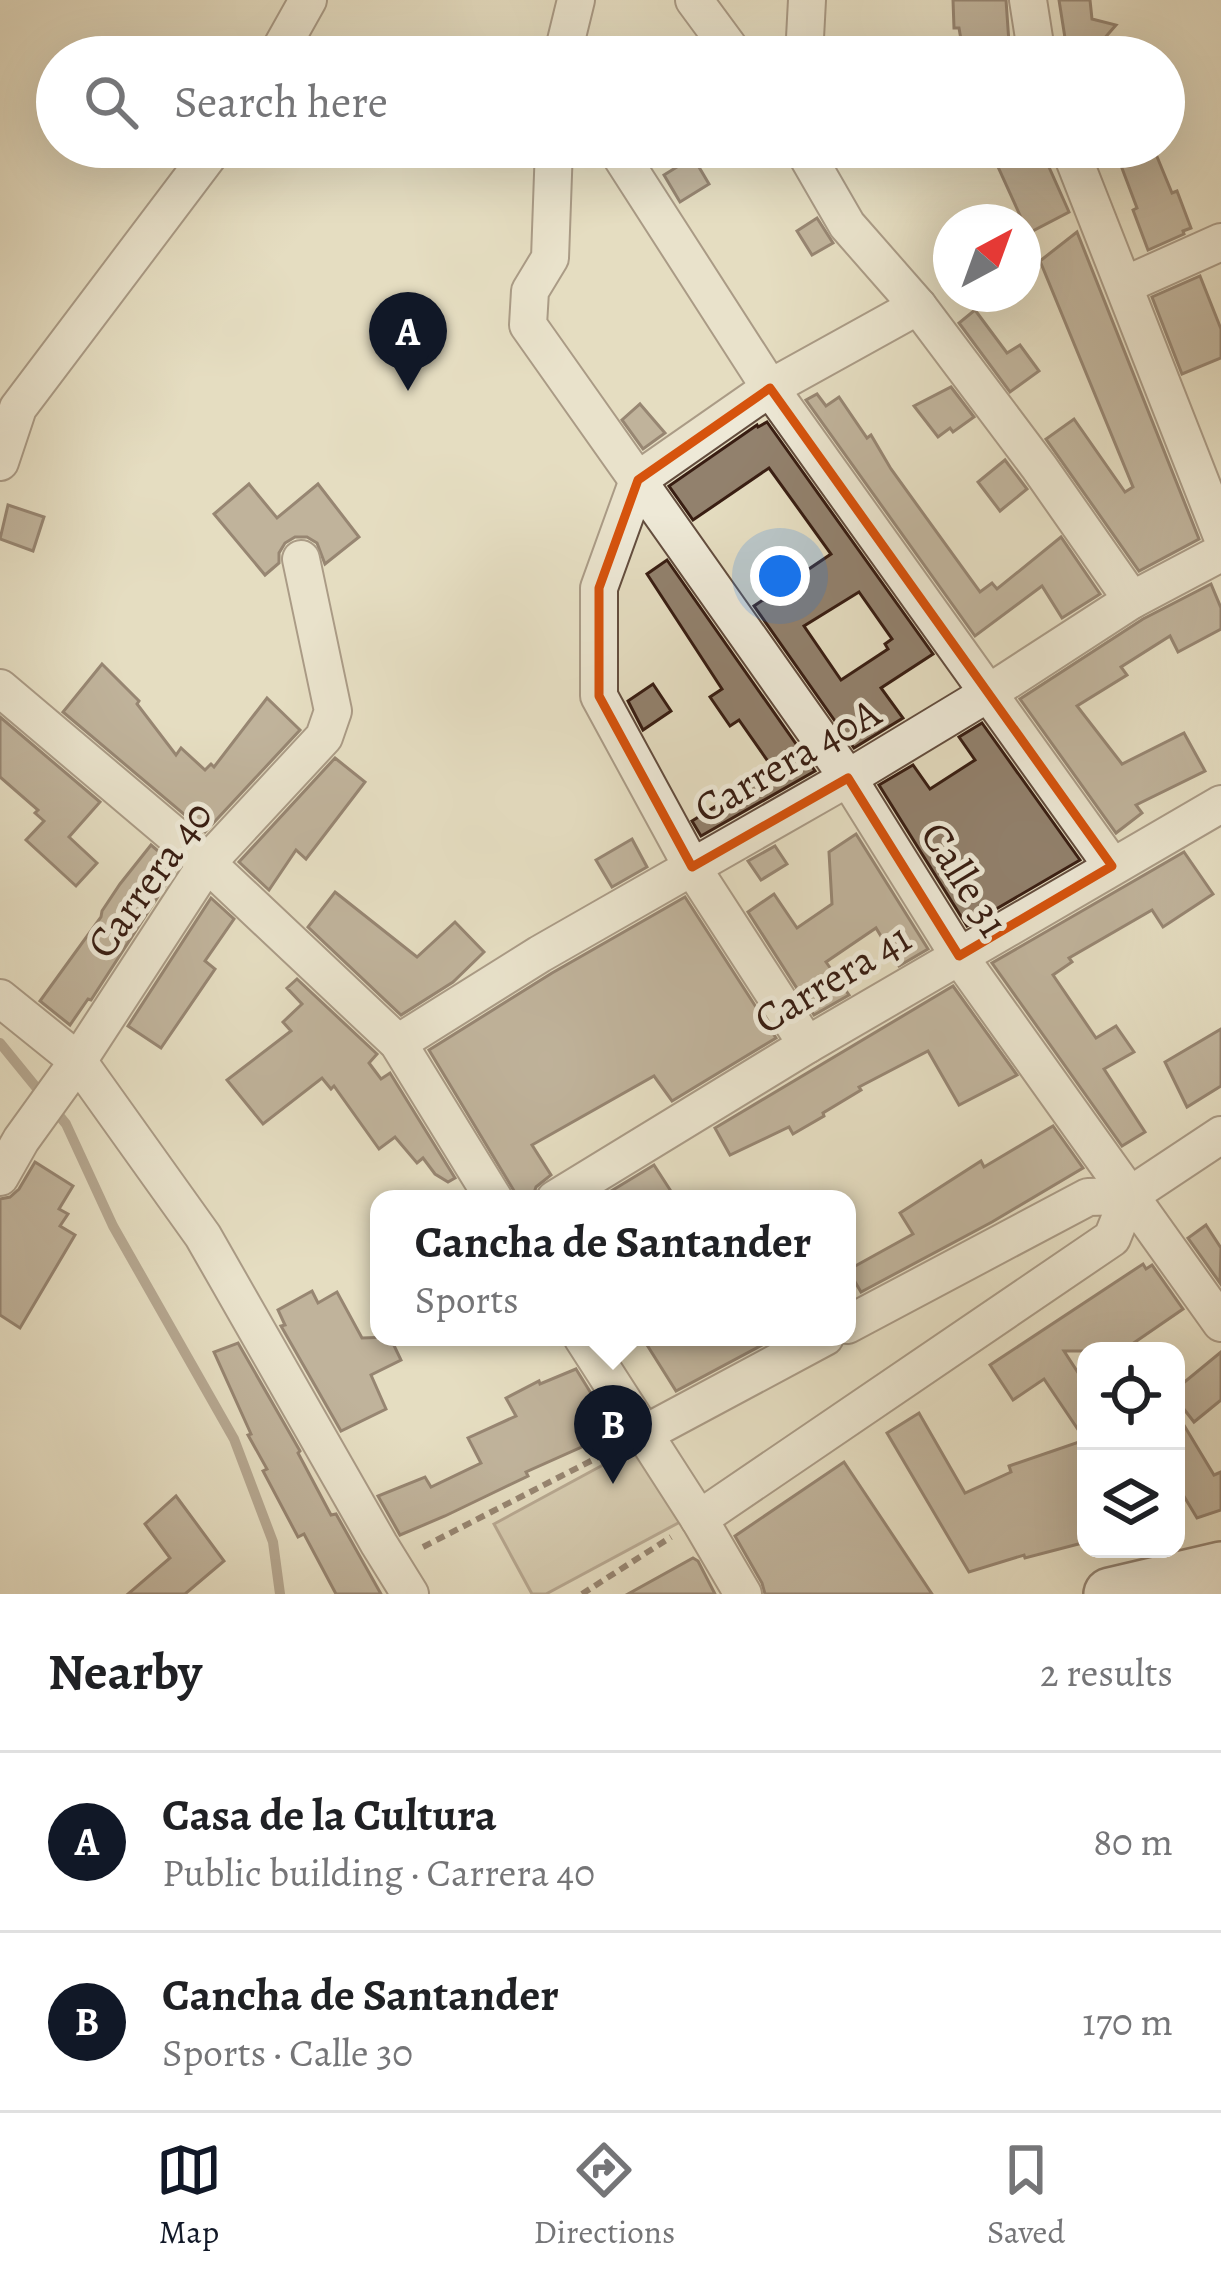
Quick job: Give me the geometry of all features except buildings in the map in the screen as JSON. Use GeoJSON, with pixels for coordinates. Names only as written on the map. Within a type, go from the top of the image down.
{"type":"FeatureCollection","features":[{"type":"Feature","properties":{"kind":"street"},"geometry":{"type":"LineString","coordinates":[[288,36],[308,0]]}},
{"type":"Feature","properties":{"kind":"street"},"geometry":{"type":"LineString","coordinates":[[567,36],[576,0]]}},
{"type":"Feature","properties":{"kind":"street"},"geometry":{"type":"LineString","coordinates":[[694,0],[721,36]]}},
{"type":"Feature","properties":{"kind":"street"},"geometry":{"type":"LineString","coordinates":[[805,36],[806,0]]}},
{"type":"Feature","properties":{"kind":"street"},"geometry":{"type":"LineString","coordinates":[[1028,0],[1034,36]]}},
{"type":"Feature","properties":{"kind":"street"},"geometry":{"type":"LineString","coordinates":[[0,462],[18,408],[198,168]]}},
{"type":"Feature","properties":{"kind":"street","name":"Calle 31"},"geometry":{"type":"LineString","coordinates":[[553,168],[550,258],[530,292],[528,326],[848,778],[958,956],[1221,1322]]}},
{"type":"Feature","properties":{"kind":"street"},"geometry":{"type":"LineString","coordinates":[[629,168],[770,388],[1112,866]]}},
{"type":"Feature","properties":{"kind":"street"},"geometry":{"type":"LineString","coordinates":[[814,168],[847,225],[918,306],[1132,599]]}},
{"type":"Feature","properties":{"kind":"street"},"geometry":{"type":"LineString","coordinates":[[1078,168],[1218,518]]}},
{"type":"Feature","properties":{"kind":"street"},"geometry":{"type":"LineString","coordinates":[[1125,285],[1221,242]]}},
{"type":"Feature","properties":{"kind":"street"},"geometry":{"type":"LineString","coordinates":[[807,1045],[692,867],[599,696],[599,588],[638,480],[770,388],[918,306]]}},
{"type":"Feature","properties":{"kind":"street","name":"Carrera 40A"},"geometry":{"type":"LineString","coordinates":[[398,1043],[540,954],[987,694],[1132,599],[1221,553]]}},
{"type":"Feature","properties":{"kind":"street","name":"Carrera 40"},"geometry":{"type":"LineString","coordinates":[[0,1177],[207,863],[323,737],[333,711],[301,559]]}},
{"type":"Feature","properties":{"kind":"street"},"geometry":{"type":"LineString","coordinates":[[0,688],[207,863],[398,1043],[488,1190]]}},
{"type":"Feature","properties":{"kind":"street","name":"Carrera 41"},"geometry":{"type":"LineString","coordinates":[[570,1190],[807,1045],[1221,804]]}},
{"type":"Feature","properties":{"kind":"street"},"geometry":{"type":"LineString","coordinates":[[0,998],[73,1067],[202,1236],[400,1579]]}},
{"type":"Feature","properties":{"kind":"street"},"geometry":{"type":"LineString","coordinates":[[856,1320],[1088,1197],[1130,1196],[1221,1135]]}},
{"type":"Feature","properties":{"kind":"street"},"geometry":{"type":"LineString","coordinates":[[699,1519],[1112,1238],[1130,1196]]}},
{"type":"Feature","properties":{"kind":"street"},"geometry":{"type":"LineString","coordinates":[[588,1346],[743,1594]]}},
{"type":"Feature","properties":{"kind":"street"},"geometry":{"type":"LineString","coordinates":[[644,1434],[808,1346]]}},
{"type":"Feature","properties":{"kind":"street"},"geometry":{"type":"LineString","coordinates":[[1110,1594],[1221,1568]]}},
{"type":"Feature","properties":{"kind":"path"},"geometry":{"type":"LineString","coordinates":[[400,1579],[644,1434]]}},
{"type":"Feature","properties":{"kind":"path"},"geometry":{"type":"LineString","coordinates":[[582,1594],[699,1519]]}},
{"type":"Feature","properties":{"kind":"highlighted area"},"geometry":{"type":"Polygon","coordinates":[[[770,388],[1112,866],[959,956],[848,778],[692,867],[599,696],[599,588],[638,480],[770,388]]]}},
{"type":"Feature","properties":{"kind":"shaded area"},"geometry":{"type":"Polygon","coordinates":[[[638,1446],[680,1522],[546,1594],[532,1594],[494,1524],[638,1446]]]}},
{"type":"Feature","properties":{"kind":"waterway"},"geometry":{"type":"LineString","coordinates":[[0,1043],[66,1124],[113,1226],[234,1439],[273,1542],[280,1594]]}},
{"type":"Feature","properties":{"kind":"place","name":"Casa de la Cultura"},"geometry":{"type":"Point","coordinates":[408,391]}},
{"type":"Feature","properties":{"kind":"place","name":"Cancha de Santander"},"geometry":{"type":"Point","coordinates":[613,1484]}}]}
